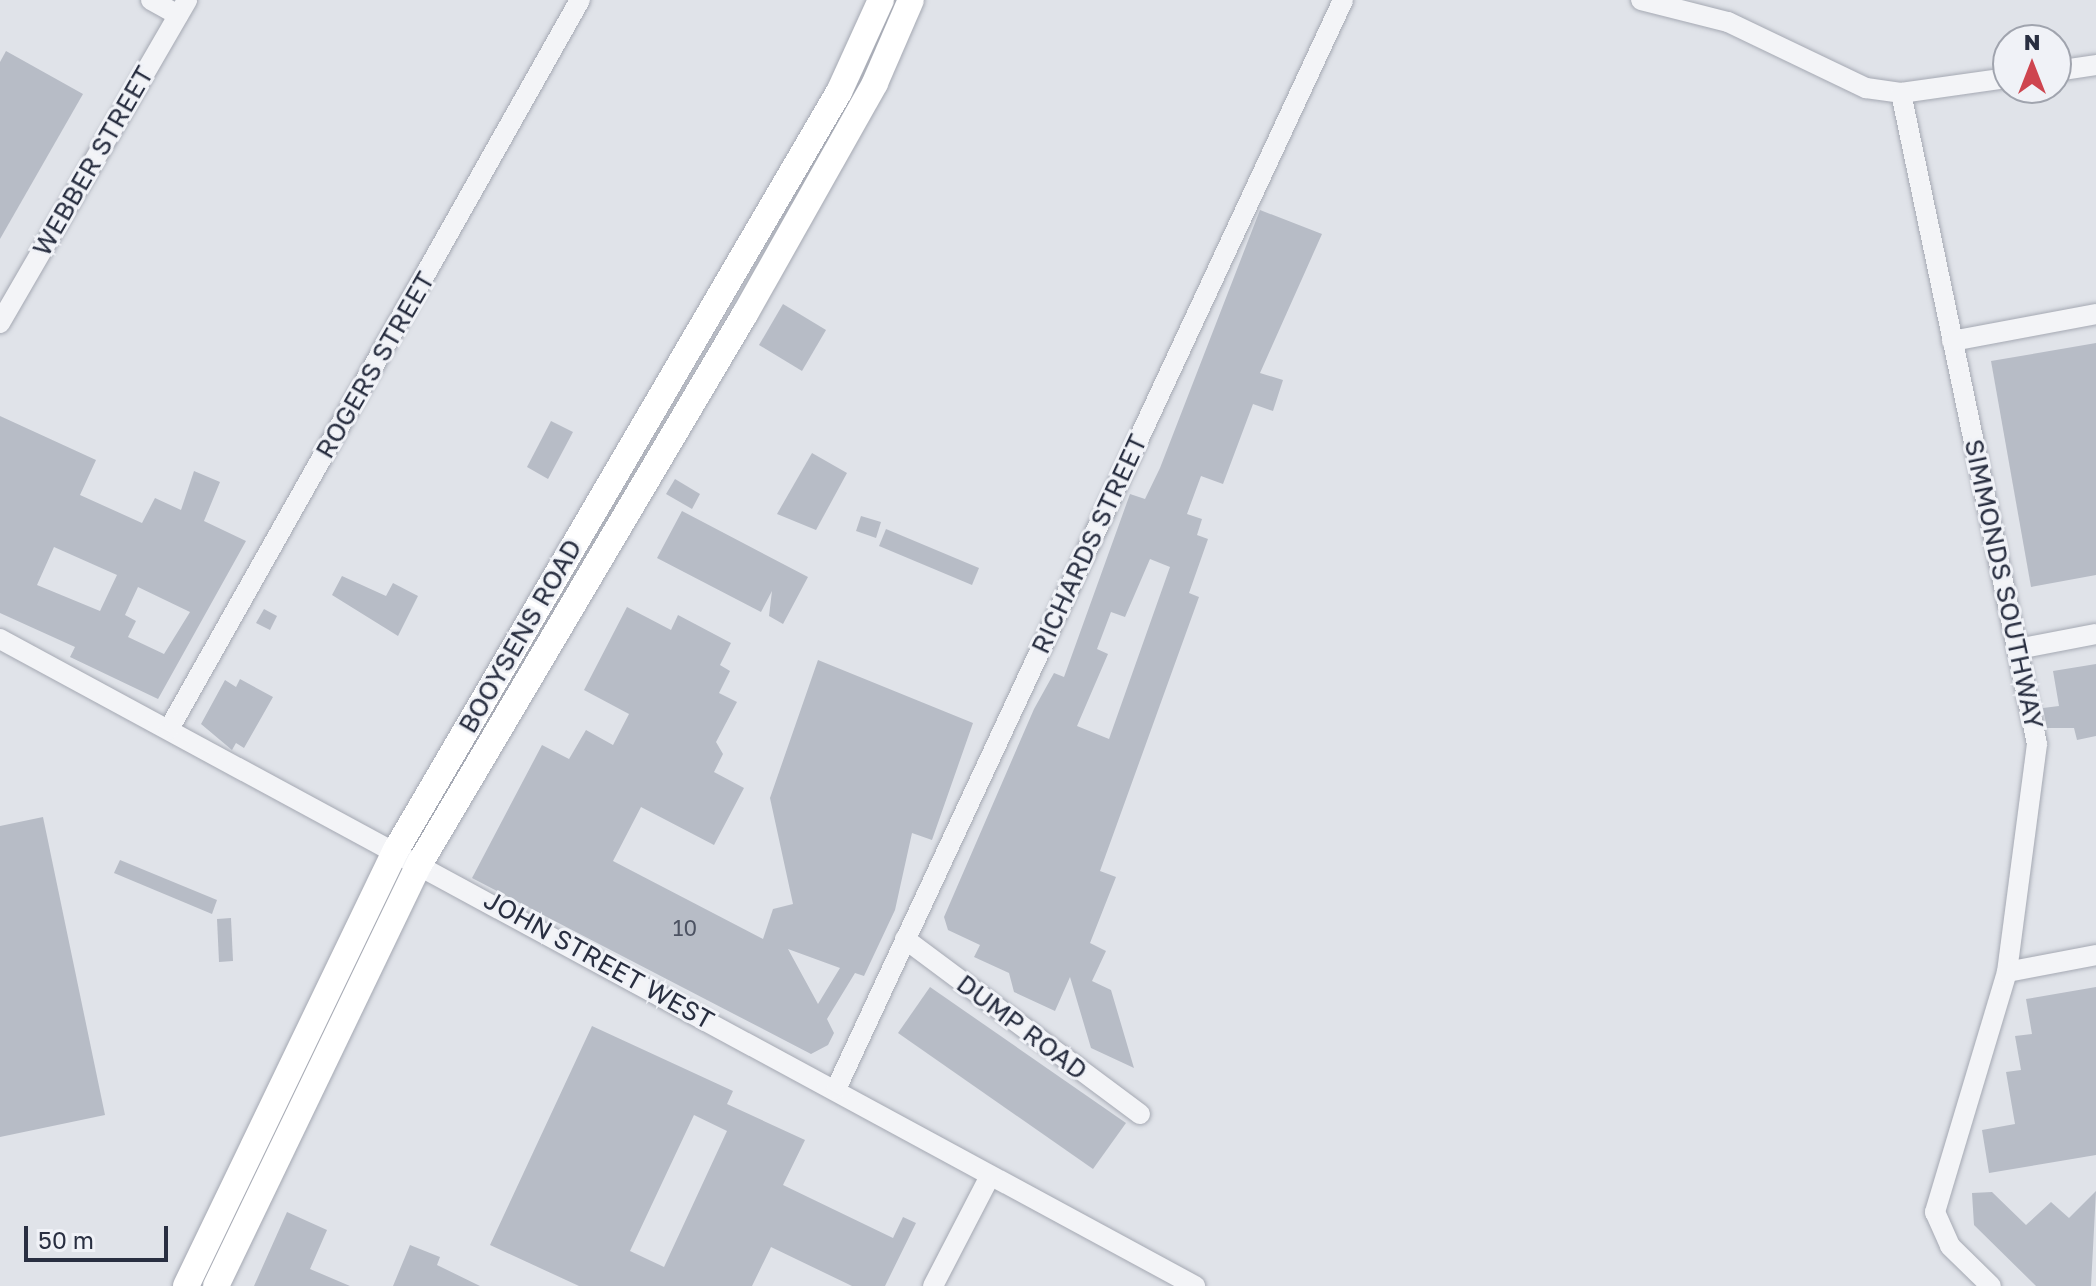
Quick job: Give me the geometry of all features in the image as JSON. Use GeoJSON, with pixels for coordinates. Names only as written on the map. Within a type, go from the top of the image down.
{"type":"FeatureCollection","features":[{"type":"Feature","properties":{"kind":"main road","name":"BOOYSENS ROAD"},"geometry":{"type":"LineString","coordinates":[[186,1286],[396,850],[839,92],[881,0]]}},
{"type":"Feature","properties":{"kind":"main road","name":"BOOYSENS ROAD"},"geometry":{"type":"LineString","coordinates":[[216,1286],[420,863],[745,314],[875,83],[911,0]]}},
{"type":"Feature","properties":{"kind":"street"},"geometry":{"type":"LineString","coordinates":[[151,0],[182,7]]}},
{"type":"Feature","properties":{"kind":"street","name":"ROGERS STREET"},"geometry":{"type":"LineString","coordinates":[[169,729],[580,0]]}},
{"type":"Feature","properties":{"kind":"street","name":"RICHARDS STREET"},"geometry":{"type":"LineString","coordinates":[[836,1089],[1343,0]]}},
{"type":"Feature","properties":{"kind":"street"},"geometry":{"type":"LineString","coordinates":[[1641,0],[1728,22],[1853,84],[1901,93],[1992,80]]}},
{"type":"Feature","properties":{"kind":"street","name":"WEBBER STREET"},"geometry":{"type":"LineString","coordinates":[[0,323],[182,7]]}},
{"type":"Feature","properties":{"kind":"street"},"geometry":{"type":"LineString","coordinates":[[2072,69],[2096,65]]}},
{"type":"Feature","properties":{"kind":"street","name":"SIMMONDS SOUTHWAY"},"geometry":{"type":"LineString","coordinates":[[1901,93],[1952,341],[2023,648],[2037,773],[2007,972],[1935,1212],[1950,1246],[1991,1286]]}},
{"type":"Feature","properties":{"kind":"street"},"geometry":{"type":"LineString","coordinates":[[1952,341],[2096,314]]}},
{"type":"Feature","properties":{"kind":"street"},"geometry":{"type":"LineString","coordinates":[[2023,648],[2096,634]]}},
{"type":"Feature","properties":{"kind":"street","name":"JOHN STREET WEST"},"geometry":{"type":"LineString","coordinates":[[0,639],[396,850],[1195,1286]]}},
{"type":"Feature","properties":{"kind":"street","name":"DUMP ROAD"},"geometry":{"type":"LineString","coordinates":[[905,939],[1140,1114]]}},
{"type":"Feature","properties":{"kind":"street"},"geometry":{"type":"LineString","coordinates":[[2007,972],[2096,955]]}},
{"type":"Feature","properties":{"kind":"street"},"geometry":{"type":"LineString","coordinates":[[933,1286],[990,1176]]}},
{"type":"Feature","properties":{"kind":"building"},"geometry":{"type":"Polygon","coordinates":[[[6,51],[83,94],[0,239],[0,62],[6,51]]]}},
{"type":"Feature","properties":{"kind":"building"},"geometry":{"type":"Polygon","coordinates":[[[1260,210],[1322,234],[1260,373],[1283,380],[1273,411],[1253,404],[1223,484],[1201,476],[1187,514],[1202,519],[1197,535],[1208,539],[1189,593],[1199,597],[1100,871],[1116,877],[1090,943],[1106,951],[1092,981],[1111,990],[1134,1068],[1091,1048],[1070,977],[1055,1011],[1014,992],[1009,973],[974,957],[980,945],[948,930],[944,917],[1034,709],[1054,673],[1064,677],[1130,494],[1145,499],[1160,468],[1260,210]],[[1150,559],[1125,617],[1111,612],[1097,649],[1108,654],[1077,726],[1109,739],[1170,567],[1150,559]]]}},
{"type":"Feature","properties":{"kind":"building"},"geometry":{"type":"Polygon","coordinates":[[[783,304],[826,330],[802,371],[759,345],[783,304]]]}},
{"type":"Feature","properties":{"kind":"building"},"geometry":{"type":"Polygon","coordinates":[[[2096,343],[2096,575],[2031,587],[1991,361],[2096,343]]]}},
{"type":"Feature","properties":{"kind":"building"},"geometry":{"type":"Polygon","coordinates":[[[0,416],[96,460],[80,495],[142,523],[155,498],[181,510],[194,471],[220,482],[204,521],[246,541],[158,699],[70,657],[75,647],[0,613],[0,416]],[[54,547],[37,585],[100,611],[117,575],[54,547]],[[138,587],[125,615],[136,621],[128,637],[164,654],[190,612],[138,587]]]}},
{"type":"Feature","properties":{"kind":"building"},"geometry":{"type":"Polygon","coordinates":[[[551,421],[573,432],[548,479],[527,467],[551,421]]]}},
{"type":"Feature","properties":{"kind":"building"},"geometry":{"type":"Polygon","coordinates":[[[812,453],[847,473],[816,530],[777,514],[812,453]]]}},
{"type":"Feature","properties":{"kind":"building"},"geometry":{"type":"Polygon","coordinates":[[[675,479],[700,494],[692,509],[666,494],[675,479]]]}},
{"type":"Feature","properties":{"kind":"building"},"geometry":{"type":"Polygon","coordinates":[[[682,511],[808,577],[783,624],[769,616],[772,591],[761,612],[657,558],[682,511]]]}},
{"type":"Feature","properties":{"kind":"building"},"geometry":{"type":"Polygon","coordinates":[[[861,516],[881,522],[876,538],[856,531],[861,516]]]}},
{"type":"Feature","properties":{"kind":"building"},"geometry":{"type":"Polygon","coordinates":[[[886,529],[979,568],[972,585],[879,546],[886,529]]]}},
{"type":"Feature","properties":{"kind":"building"},"geometry":{"type":"Polygon","coordinates":[[[342,576],[386,596],[393,583],[418,596],[398,636],[332,595],[342,576]]]}},
{"type":"Feature","properties":{"kind":"building"},"geometry":{"type":"Polygon","coordinates":[[[627,607],[671,630],[678,615],[731,643],[720,665],[730,671],[719,693],[737,702],[716,742],[723,754],[714,772],[744,788],[714,845],[641,807],[613,861],[763,939],[773,909],[793,904],[770,798],[818,660],[973,723],[932,840],[912,833],[895,910],[864,976],[855,973],[827,1019],[834,1033],[828,1045],[811,1054],[472,878],[542,745],[569,759],[586,730],[613,745],[629,714],[584,690],[627,607]],[[788,949],[818,1004],[840,968],[788,949]]]}},
{"type":"Feature","properties":{"kind":"building"},"geometry":{"type":"Polygon","coordinates":[[[264,609],[277,616],[270,630],[256,623],[264,609]]]}},
{"type":"Feature","properties":{"kind":"building"},"geometry":{"type":"Polygon","coordinates":[[[2096,664],[2096,736],[2077,740],[2074,728],[2047,728],[2043,708],[2059,706],[2053,671],[2096,664]]]}},
{"type":"Feature","properties":{"kind":"building"},"geometry":{"type":"Polygon","coordinates":[[[240,679],[273,697],[244,748],[236,743],[232,750],[201,724],[225,680],[236,687],[240,679]]]}},
{"type":"Feature","properties":{"kind":"building"},"geometry":{"type":"Polygon","coordinates":[[[43,817],[105,1115],[0,1137],[0,826],[43,817]]]}},
{"type":"Feature","properties":{"kind":"building"},"geometry":{"type":"Polygon","coordinates":[[[120,860],[217,900],[212,914],[114,873],[120,860]]]}},
{"type":"Feature","properties":{"kind":"building"},"geometry":{"type":"Polygon","coordinates":[[[231,918],[233,961],[219,962],[217,919],[231,918]]]}},
{"type":"Feature","properties":{"kind":"building"},"geometry":{"type":"Polygon","coordinates":[[[930,987],[1126,1123],[1093,1169],[898,1033],[930,987]]]}},
{"type":"Feature","properties":{"kind":"building"},"geometry":{"type":"Polygon","coordinates":[[[2096,987],[2096,1155],[1989,1173],[1982,1130],[2015,1124],[2006,1072],[2021,1070],[2015,1036],[2032,1034],[2026,999],[2096,987]]]}},
{"type":"Feature","properties":{"kind":"building"},"geometry":{"type":"Polygon","coordinates":[[[592,1026],[733,1091],[727,1104],[805,1140],[783,1185],[893,1238],[903,1217],[916,1223],[885,1286],[852,1286],[771,1247],[752,1286],[579,1286],[490,1245],[592,1026]],[[694,1115],[630,1251],[664,1267],[727,1131],[694,1115]]]}},
{"type":"Feature","properties":{"kind":"building"},"geometry":{"type":"Polygon","coordinates":[[[2096,1191],[2091,1286],[2036,1286],[1974,1225],[1972,1193],[1992,1192],[2026,1225],[2051,1202],[2069,1218],[2096,1191]]]}},
{"type":"Feature","properties":{"kind":"building"},"geometry":{"type":"Polygon","coordinates":[[[287,1212],[327,1230],[310,1269],[350,1286],[254,1286],[287,1212]]]}},
{"type":"Feature","properties":{"kind":"building"},"geometry":{"type":"Polygon","coordinates":[[[410,1245],[440,1257],[437,1265],[480,1286],[393,1286],[410,1245]]]}}]}
